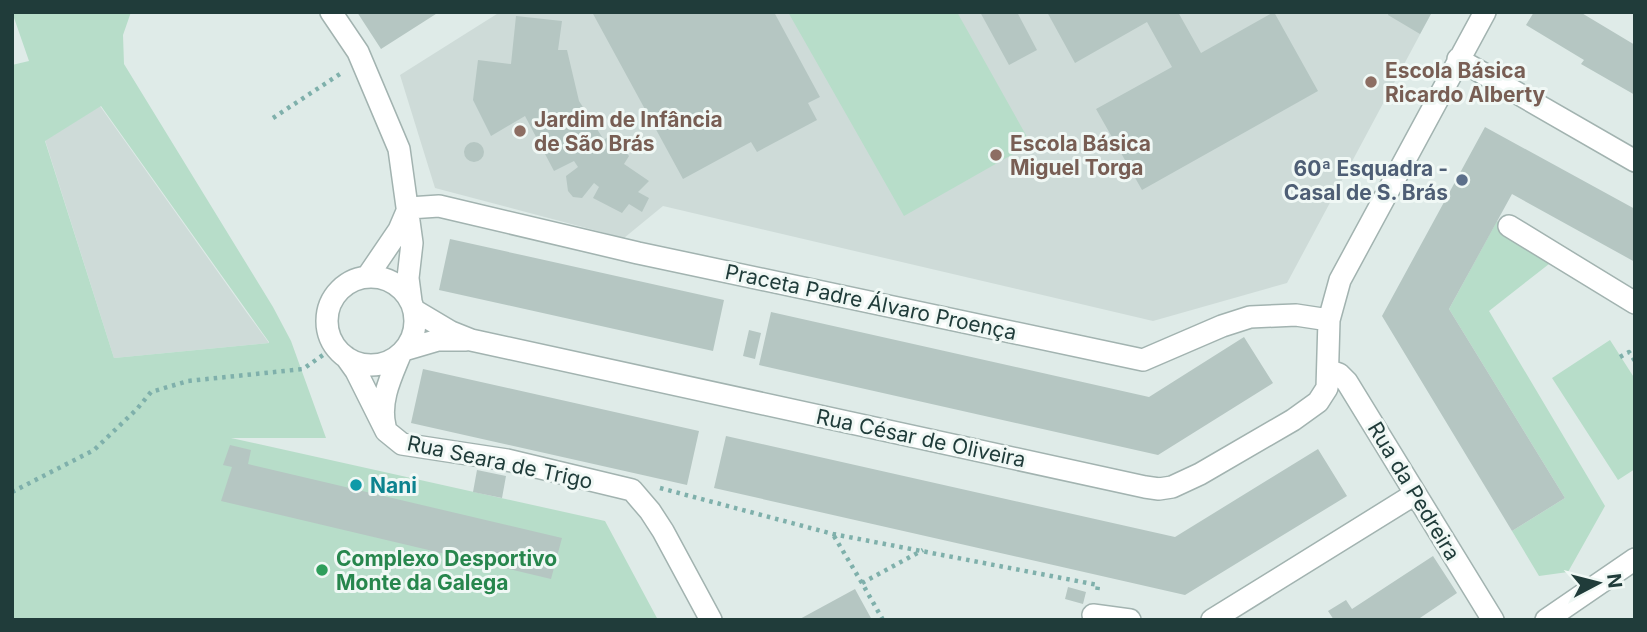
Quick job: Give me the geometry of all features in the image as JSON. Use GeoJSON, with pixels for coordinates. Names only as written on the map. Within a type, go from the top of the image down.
{"type":"FeatureCollection","features":[{"type":"Feature","properties":{"kind":"street"},"geometry":{"type":"LineString","coordinates":[[331,12],[361,60],[399,149],[409,208],[412,243],[408,278],[413,306],[415,330],[402,353],[388,362],[373,365],[359,363],[341,352],[330,335],[328,310],[333,299],[351,282],[377,277],[391,281],[402,289],[413,306]]}},
{"type":"Feature","properties":{"kind":"street","name":"Rua César de Oliveira"},"geometry":{"type":"LineString","coordinates":[[413,306],[452,332],[471,340],[1159,489],[1183,484],[1293,420],[1324,395],[1327,388],[1329,320],[1336,291],[1352,256],[1485,12]]}},
{"type":"Feature","properties":{"kind":"street"},"geometry":{"type":"LineString","coordinates":[[1458,59],[1635,161]]}},
{"type":"Feature","properties":{"kind":"street","name":"Praceta Padre Álvaro Proença"},"geometry":{"type":"LineString","coordinates":[[409,208],[439,206],[638,253],[1143,360],[1250,317],[1296,315],[1329,320]]}},
{"type":"Feature","properties":{"kind":"street"},"geometry":{"type":"LineString","coordinates":[[367,278],[399,230],[409,208]]}},
{"type":"Feature","properties":{"kind":"street"},"geometry":{"type":"LineString","coordinates":[[1509,226],[1635,303]]}},
{"type":"Feature","properties":{"kind":"street","name":"Rua César de Oliveira"},"geometry":{"type":"LineString","coordinates":[[402,353],[438,340],[471,340]]}},
{"type":"Feature","properties":{"kind":"street","name":"Rua Seara de Trigo"},"geometry":{"type":"LineString","coordinates":[[341,352],[386,431],[402,444],[507,460],[632,490]]}},
{"type":"Feature","properties":{"kind":"street","name":"Rua Seara de Trigo"},"geometry":{"type":"LineString","coordinates":[[386,431],[382,416],[388,384],[402,353]]}},
{"type":"Feature","properties":{"kind":"street","name":"Rua da Pedreira"},"geometry":{"type":"LineString","coordinates":[[1328,370],[1339,374],[1347,382],[1493,620]]}},
{"type":"Feature","properties":{"kind":"street"},"geometry":{"type":"LineString","coordinates":[[632,490],[663,531],[711,620]]}},
{"type":"Feature","properties":{"kind":"street"},"geometry":{"type":"LineString","coordinates":[[1212,620],[1415,494]]}},
{"type":"Feature","properties":{"kind":"street"},"geometry":{"type":"LineString","coordinates":[[1546,620],[1635,559]]}},
{"type":"Feature","properties":{"kind":"street"},"geometry":{"type":"LineString","coordinates":[[1093,615],[1130,620]]}},
{"type":"Feature","properties":{"kind":"path"},"geometry":{"type":"LineString","coordinates":[[274,118],[361,60]]}},
{"type":"Feature","properties":{"kind":"path"},"geometry":{"type":"LineString","coordinates":[[12,492],[94,450],[137,410],[151,392],[188,381],[303,369],[341,352]]}},
{"type":"Feature","properties":{"kind":"path"},"geometry":{"type":"LineString","coordinates":[[1620,357],[1629,352],[1635,361]]}},
{"type":"Feature","properties":{"kind":"path"},"geometry":{"type":"LineString","coordinates":[[632,490],[663,488],[833,534],[1098,585],[1093,615]]}},
{"type":"Feature","properties":{"kind":"path"},"geometry":{"type":"LineString","coordinates":[[833,534],[883,620]]}},
{"type":"Feature","properties":{"kind":"path"},"geometry":{"type":"LineString","coordinates":[[862,583],[923,550]]}},
{"type":"Feature","properties":{"kind":"shaded area","name":"Escola Básica Miguel Torga"},"geometry":{"type":"Polygon","coordinates":[[[500,12],[1432,12],[1287,283],[1153,321],[663,206],[624,238],[435,188],[400,75],[500,12]]]}},
{"type":"Feature","properties":{"kind":"shaded area"},"geometry":{"type":"Polygon","coordinates":[[[100,106],[269,343],[114,358],[45,140],[100,106]]]}},
{"type":"Feature","properties":{"kind":"green space"},"geometry":{"type":"Polygon","coordinates":[[[12,12],[131,12],[123,35],[124,64],[273,307],[291,341],[326,438],[231,438],[605,521],[658,620],[12,620],[12,65],[29,61],[12,12]],[[101,106],[45,141],[114,358],[269,342],[101,106]]]}},
{"type":"Feature","properties":{"kind":"green space"},"geometry":{"type":"Polygon","coordinates":[[[788,12],[957,12],[1031,144],[904,216],[788,12]]]}},
{"type":"Feature","properties":{"kind":"green space"},"geometry":{"type":"Polygon","coordinates":[[[1497,221],[1558,257],[1489,311],[1605,506],[1568,572],[1539,576],[1512,531],[1565,498],[1449,309],[1497,221]]]}},
{"type":"Feature","properties":{"kind":"green space"},"geometry":{"type":"Polygon","coordinates":[[[1610,340],[1635,379],[1635,469],[1618,480],[1552,378],[1610,340]]]}},
{"type":"Feature","properties":{"kind":"building"},"geometry":{"type":"Polygon","coordinates":[[[357,12],[439,12],[381,49],[357,12]]]}},
{"type":"Feature","properties":{"kind":"building"},"geometry":{"type":"Polygon","coordinates":[[[592,12],[774,12],[820,97],[808,103],[817,120],[757,152],[751,142],[683,179],[592,12]]]}},
{"type":"Feature","properties":{"kind":"building"},"geometry":{"type":"Polygon","coordinates":[[[980,12],[1017,12],[1037,50],[1009,65],[980,12]]]}},
{"type":"Feature","properties":{"kind":"building"},"geometry":{"type":"Polygon","coordinates":[[[1047,12],[1178,12],[1201,53],[1274,12],[1318,91],[1142,190],[1096,109],[1172,67],[1147,22],[1075,63],[1047,12]]]}},
{"type":"Feature","properties":{"kind":"building"},"geometry":{"type":"Polygon","coordinates":[[[1389,12],[1432,12],[1420,34],[1388,15],[1389,12]]]}},
{"type":"Feature","properties":{"kind":"building"},"geometry":{"type":"Polygon","coordinates":[[[1534,12],[1580,12],[1635,45],[1635,95],[1581,64],[1584,60],[1526,25],[1534,12]]]}},
{"type":"Feature","properties":{"kind":"building"},"geometry":{"type":"Polygon","coordinates":[[[516,16],[562,21],[558,50],[567,50],[579,101],[604,140],[611,134],[629,156],[624,164],[649,181],[638,192],[649,198],[642,212],[629,204],[622,213],[593,198],[599,187],[594,183],[582,198],[573,197],[568,191],[566,176],[578,167],[574,161],[554,171],[525,116],[491,136],[473,100],[478,60],[511,64],[516,16]]]}},
{"type":"Feature","properties":{"kind":"building"},"geometry":{"type":"Polygon","coordinates":[[[1485,127],[1635,209],[1635,262],[1512,194],[1449,309],[1565,498],[1512,531],[1382,316],[1485,127]]]}},
{"type":"Feature","properties":{"kind":"building"},"geometry":{"type":"Polygon","coordinates":[[[474,142],[481,145],[484,152],[481,159],[474,162],[467,159],[464,152],[467,145],[474,142]]]}},
{"type":"Feature","properties":{"kind":"building"},"geometry":{"type":"Polygon","coordinates":[[[450,239],[724,300],[713,351],[439,290],[450,239]]]}},
{"type":"Feature","properties":{"kind":"building"},"geometry":{"type":"Polygon","coordinates":[[[771,312],[1149,397],[1244,337],[1273,383],[1158,455],[759,365],[771,312]]]}},
{"type":"Feature","properties":{"kind":"building"},"geometry":{"type":"Polygon","coordinates":[[[749,330],[761,333],[755,359],[743,356],[749,330]]]}},
{"type":"Feature","properties":{"kind":"building"},"geometry":{"type":"Polygon","coordinates":[[[423,369],[699,431],[687,485],[411,423],[423,369]]]}},
{"type":"Feature","properties":{"kind":"building"},"geometry":{"type":"Polygon","coordinates":[[[726,436],[1175,537],[1318,449],[1347,496],[1185,595],[714,488],[726,436]]]}},
{"type":"Feature","properties":{"kind":"building"},"geometry":{"type":"Polygon","coordinates":[[[230,445],[251,450],[248,464],[562,538],[551,579],[221,501],[232,467],[223,465],[230,445]]]}},
{"type":"Feature","properties":{"kind":"building"},"geometry":{"type":"Polygon","coordinates":[[[477,470],[506,476],[502,498],[473,492],[477,470]]]}},
{"type":"Feature","properties":{"kind":"building"},"geometry":{"type":"Polygon","coordinates":[[[1433,556],[1457,593],[1417,620],[1334,620],[1328,611],[1346,600],[1352,609],[1433,556]]]}},
{"type":"Feature","properties":{"kind":"building"},"geometry":{"type":"Polygon","coordinates":[[[1068,587],[1086,592],[1083,604],[1065,599],[1068,587]]]}},
{"type":"Feature","properties":{"kind":"building"},"geometry":{"type":"Polygon","coordinates":[[[855,589],[872,620],[798,620],[855,589]]]}},
{"type":"Feature","properties":{"kind":"place","name":"Escola Básica Ricardo Alberty"},"geometry":{"type":"Point","coordinates":[1371,82]}},
{"type":"Feature","properties":{"kind":"place","name":"Jardim de Infância de São Brás"},"geometry":{"type":"Point","coordinates":[520,131]}},
{"type":"Feature","properties":{"kind":"place","name":"Escola Básica Miguel Torga"},"geometry":{"type":"Point","coordinates":[996,155]}},
{"type":"Feature","properties":{"kind":"place","name":"60ª Esquadra - Casal de S. Brás"},"geometry":{"type":"Point","coordinates":[1462,180]}},
{"type":"Feature","properties":{"kind":"place","name":"Nani"},"geometry":{"type":"Point","coordinates":[356,485]}},
{"type":"Feature","properties":{"kind":"place","name":"Complexo Desportivo Monte da Galega"},"geometry":{"type":"Point","coordinates":[322,570]}}]}
